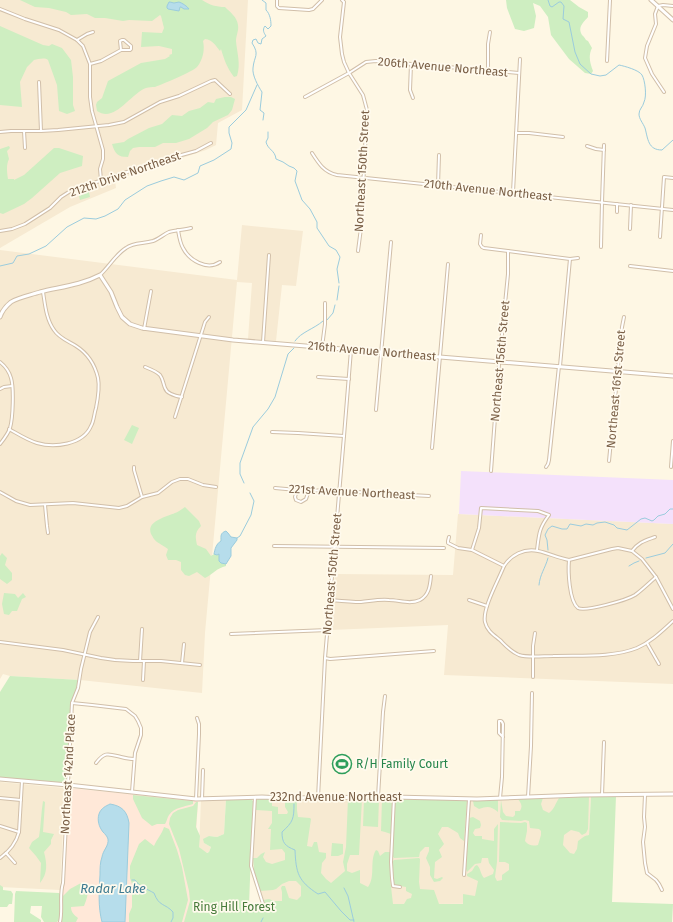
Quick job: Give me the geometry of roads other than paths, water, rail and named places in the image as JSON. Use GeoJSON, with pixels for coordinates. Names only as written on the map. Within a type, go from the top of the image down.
{"type":"FeatureCollection","features":[{"type":"Feature","properties":{"kind":"street"},"geometry":{"type":"LineString","coordinates":[[277,0],[277,6],[279,8],[308,10],[313,9],[322,0]]}},
{"type":"Feature","properties":{"kind":"street"},"geometry":{"type":"LineString","coordinates":[[607,61],[610,0]]}},
{"type":"Feature","properties":{"kind":"street"},"geometry":{"type":"LineString","coordinates":[[651,0],[673,20]]}},
{"type":"Feature","properties":{"kind":"street","name":"Northeast 150th Street"},"geometry":{"type":"LineString","coordinates":[[343,1],[340,37],[342,54],[344,62],[363,95],[367,110],[358,251]]}},
{"type":"Feature","properties":{"kind":"street"},"geometry":{"type":"LineString","coordinates":[[658,6],[673,6]]}},
{"type":"Feature","properties":{"kind":"street"},"geometry":{"type":"LineString","coordinates":[[658,6],[655,14],[656,24],[647,46],[645,58],[652,74],[664,92]]}},
{"type":"Feature","properties":{"kind":"street"},"geometry":{"type":"LineString","coordinates":[[0,9],[59,30],[78,40],[83,46],[90,64],[90,96],[92,111],[103,150],[103,159],[100,169],[101,180]]}},
{"type":"Feature","properties":{"kind":"street"},"geometry":{"type":"LineString","coordinates":[[78,40],[93,32]]}},
{"type":"Feature","properties":{"kind":"street"},"geometry":{"type":"LineString","coordinates":[[488,71],[488,44],[490,32]]}},
{"type":"Feature","properties":{"kind":"street"},"geometry":{"type":"LineString","coordinates":[[90,64],[101,61],[121,50],[125,51],[131,49],[131,46],[122,40],[120,41],[121,50]]}},
{"type":"Feature","properties":{"kind":"street"},"geometry":{"type":"LineString","coordinates":[[512,192],[520,59]]}},
{"type":"Feature","properties":{"kind":"street","name":"206th Avenue Northeast"},"geometry":{"type":"LineString","coordinates":[[305,97],[350,73],[366,62],[376,61],[519,73]]}},
{"type":"Feature","properties":{"kind":"street"},"geometry":{"type":"LineString","coordinates":[[411,64],[410,90],[413,98]]}},
{"type":"Feature","properties":{"kind":"street"},"geometry":{"type":"LineString","coordinates":[[0,132],[41,131],[124,122],[149,107],[215,80],[230,94]]}},
{"type":"Feature","properties":{"kind":"street"},"geometry":{"type":"LineString","coordinates":[[39,82],[41,131]]}},
{"type":"Feature","properties":{"kind":"street"},"geometry":{"type":"LineString","coordinates":[[24,131],[25,148]]}},
{"type":"Feature","properties":{"kind":"street"},"geometry":{"type":"LineString","coordinates":[[516,133],[563,137]]}},
{"type":"Feature","properties":{"kind":"street","name":"212th Drive Northeast"},"geometry":{"type":"LineString","coordinates":[[0,230],[12,229],[25,224],[50,208],[72,190],[196,151],[211,143]]}},
{"type":"Feature","properties":{"kind":"street"},"geometry":{"type":"LineString","coordinates":[[587,146],[604,150]]}},
{"type":"Feature","properties":{"kind":"street"},"geometry":{"type":"LineString","coordinates":[[600,247],[604,146]]}},
{"type":"Feature","properties":{"kind":"street","name":"210th Avenue Northeast"},"geometry":{"type":"LineString","coordinates":[[312,153],[326,171],[338,175],[673,210]]}},
{"type":"Feature","properties":{"kind":"street"},"geometry":{"type":"LineString","coordinates":[[438,185],[440,155]]}},
{"type":"Feature","properties":{"kind":"street"},"geometry":{"type":"LineString","coordinates":[[660,237],[664,177],[673,178]]}},
{"type":"Feature","properties":{"kind":"street"},"geometry":{"type":"LineString","coordinates":[[617,204],[617,212]]}},
{"type":"Feature","properties":{"kind":"street"},"geometry":{"type":"LineString","coordinates":[[630,229],[631,205]]}},
{"type":"Feature","properties":{"kind":"street"},"geometry":{"type":"LineString","coordinates":[[0,317],[2,312],[11,302],[24,297],[85,282],[100,275],[126,247],[136,243],[153,240],[178,230],[191,228]]}},
{"type":"Feature","properties":{"kind":"street"},"geometry":{"type":"LineString","coordinates":[[178,230],[180,243],[183,249],[196,262],[212,266],[220,262]]}},
{"type":"Feature","properties":{"kind":"street"},"geometry":{"type":"LineString","coordinates":[[481,235],[480,244],[482,247],[570,259],[578,258]]}},
{"type":"Feature","properties":{"kind":"street"},"geometry":{"type":"LineString","coordinates":[[376,410],[391,242]]}},
{"type":"Feature","properties":{"kind":"street","name":"Northeast 156th Street"},"geometry":{"type":"LineString","coordinates":[[491,471],[508,274],[508,251]]}},
{"type":"Feature","properties":{"kind":"street"},"geometry":{"type":"LineString","coordinates":[[263,343],[269,255]]}},
{"type":"Feature","properties":{"kind":"street"},"geometry":{"type":"LineString","coordinates":[[546,467],[549,460],[560,366],[570,259]]}},
{"type":"Feature","properties":{"kind":"street"},"geometry":{"type":"LineString","coordinates":[[432,448],[448,264]]}},
{"type":"Feature","properties":{"kind":"street"},"geometry":{"type":"LineString","coordinates":[[630,266],[673,270]]}},
{"type":"Feature","properties":{"kind":"street","name":"216th Avenue Northeast"},"geometry":{"type":"LineString","coordinates":[[100,275],[112,292],[116,307],[122,317],[130,324],[144,329],[263,343],[673,376]]}},
{"type":"Feature","properties":{"kind":"street"},"geometry":{"type":"LineString","coordinates":[[9,430],[45,445],[62,444],[78,439],[86,434],[92,424],[99,392],[96,370],[87,355],[60,336],[52,328],[48,319],[43,292]]}},
{"type":"Feature","properties":{"kind":"street"},"geometry":{"type":"LineString","coordinates":[[144,329],[151,292]]}},
{"type":"Feature","properties":{"kind":"street"},"geometry":{"type":"LineString","coordinates":[[322,347],[325,324],[325,303]]}},
{"type":"Feature","properties":{"kind":"street"},"geometry":{"type":"LineString","coordinates":[[175,417],[205,322],[210,317]]}},
{"type":"Feature","properties":{"kind":"street","name":"Northeast 161st Street"},"geometry":{"type":"LineString","coordinates":[[609,462],[624,317]]}},
{"type":"Feature","properties":{"kind":"street","name":"Northeast 150th Street"},"geometry":{"type":"LineString","coordinates":[[318,798],[325,658],[351,350]]}},
{"type":"Feature","properties":{"kind":"street"},"geometry":{"type":"LineString","coordinates":[[0,362],[10,375],[12,386],[12,412],[9,430],[0,444]]}},
{"type":"Feature","properties":{"kind":"street"},"geometry":{"type":"LineString","coordinates":[[145,367],[160,375],[165,389],[182,397]]}},
{"type":"Feature","properties":{"kind":"street"},"geometry":{"type":"LineString","coordinates":[[318,377],[349,379]]}},
{"type":"Feature","properties":{"kind":"street"},"geometry":{"type":"LineString","coordinates":[[0,389],[12,386]]}},
{"type":"Feature","properties":{"kind":"street"},"geometry":{"type":"LineString","coordinates":[[272,432],[344,436]]}},
{"type":"Feature","properties":{"kind":"street"},"geometry":{"type":"LineString","coordinates":[[671,467],[673,441]]}},
{"type":"Feature","properties":{"kind":"street"},"geometry":{"type":"LineString","coordinates":[[134,467],[142,497]]}},
{"type":"Feature","properties":{"kind":"street"},"geometry":{"type":"LineString","coordinates":[[0,492],[16,502],[30,505],[73,503],[119,508],[128,506],[142,497],[158,493],[176,480],[193,480],[204,485],[216,487]]}},
{"type":"Feature","properties":{"kind":"street","name":"221st Avenue Northeast"},"geometry":{"type":"LineString","coordinates":[[275,488],[429,496]]}},
{"type":"Feature","properties":{"kind":"street"},"geometry":{"type":"LineString","coordinates":[[297,490],[295,497],[296,500],[301,502],[306,499],[310,490]]}},
{"type":"Feature","properties":{"kind":"street"},"geometry":{"type":"LineString","coordinates":[[45,505],[48,532]]}},
{"type":"Feature","properties":{"kind":"street"},"geometry":{"type":"LineString","coordinates":[[472,550],[479,528],[481,508],[538,511],[549,515],[541,527],[538,535],[537,550]]}},
{"type":"Feature","properties":{"kind":"street"},"geometry":{"type":"LineString","coordinates":[[449,537],[448,543],[458,548],[472,550],[504,566]]}},
{"type":"Feature","properties":{"kind":"street"},"geometry":{"type":"LineString","coordinates":[[632,551],[642,541],[655,538]]}},
{"type":"Feature","properties":{"kind":"street"},"geometry":{"type":"LineString","coordinates":[[274,546],[444,548]]}},
{"type":"Feature","properties":{"kind":"street"},"geometry":{"type":"LineString","coordinates":[[673,609],[656,577],[642,559],[632,551],[612,549],[569,560],[537,550],[529,550],[518,553],[508,560],[487,606],[484,617],[486,627],[489,631],[512,651],[519,655],[533,656],[609,654],[624,652],[647,643],[673,620]]}},
{"type":"Feature","properties":{"kind":"street"},"geometry":{"type":"LineString","coordinates":[[569,560],[569,580],[573,598],[575,604],[580,609],[587,609],[625,600],[635,595],[656,577]]}},
{"type":"Feature","properties":{"kind":"street"},"geometry":{"type":"LineString","coordinates":[[330,600],[345,602],[389,600],[411,603],[423,598],[427,594],[430,576]]}},
{"type":"Feature","properties":{"kind":"street"},"geometry":{"type":"LineString","coordinates":[[469,600],[487,606]]}},
{"type":"Feature","properties":{"kind":"street","name":"Northeast 142nd Place"},"geometry":{"type":"LineString","coordinates":[[60,922],[72,703],[78,688],[84,654],[90,632],[98,616]]}},
{"type":"Feature","properties":{"kind":"street"},"geometry":{"type":"LineString","coordinates":[[140,661],[142,629]]}},
{"type":"Feature","properties":{"kind":"street"},"geometry":{"type":"LineString","coordinates":[[231,634],[328,630]]}},
{"type":"Feature","properties":{"kind":"street"},"geometry":{"type":"LineString","coordinates":[[533,677],[533,646],[535,633]]}},
{"type":"Feature","properties":{"kind":"street"},"geometry":{"type":"LineString","coordinates":[[0,642],[63,650],[115,660],[161,661],[200,665]]}},
{"type":"Feature","properties":{"kind":"street"},"geometry":{"type":"LineString","coordinates":[[647,643],[659,664]]}},
{"type":"Feature","properties":{"kind":"street"},"geometry":{"type":"LineString","coordinates":[[182,663],[184,644]]}},
{"type":"Feature","properties":{"kind":"street"},"geometry":{"type":"LineString","coordinates":[[325,658],[330,659],[434,652]]}},
{"type":"Feature","properties":{"kind":"street"},"geometry":{"type":"LineString","coordinates":[[143,680],[144,661]]}},
{"type":"Feature","properties":{"kind":"street"},"geometry":{"type":"LineString","coordinates":[[528,797],[532,693]]}},
{"type":"Feature","properties":{"kind":"street"},"geometry":{"type":"LineString","coordinates":[[378,798],[385,696]]}},
{"type":"Feature","properties":{"kind":"street"},"geometry":{"type":"LineString","coordinates":[[72,703],[126,709],[131,712],[138,721],[141,728],[141,735],[134,759],[132,792]]}},
{"type":"Feature","properties":{"kind":"street"},"geometry":{"type":"LineString","coordinates":[[196,799],[199,734],[199,724],[197,718]]}},
{"type":"Feature","properties":{"kind":"street"},"geometry":{"type":"LineString","coordinates":[[500,798],[502,778],[503,737],[503,724],[499,721],[499,733],[503,737]]}},
{"type":"Feature","properties":{"kind":"street"},"geometry":{"type":"LineString","coordinates":[[602,795],[604,742]]}},
{"type":"Feature","properties":{"kind":"street"},"geometry":{"type":"LineString","coordinates":[[96,763],[99,758],[108,754],[134,759]]}},
{"type":"Feature","properties":{"kind":"street"},"geometry":{"type":"LineString","coordinates":[[202,799],[203,770]]}},
{"type":"Feature","properties":{"kind":"street","name":"232nd Avenue Northeast"},"geometry":{"type":"LineString","coordinates":[[0,779],[196,799],[255,797],[394,797],[469,799],[602,795],[610,797],[673,794]]}},
{"type":"Feature","properties":{"kind":"street"},"geometry":{"type":"LineString","coordinates":[[0,858],[12,846],[19,832],[22,781]]}},
{"type":"Feature","properties":{"kind":"street"},"geometry":{"type":"LineString","coordinates":[[645,795],[645,863],[647,873],[656,880],[662,890]]}},
{"type":"Feature","properties":{"kind":"street"},"geometry":{"type":"LineString","coordinates":[[255,797],[251,866],[264,907]]}},
{"type":"Feature","properties":{"kind":"street"},"geometry":{"type":"LineString","coordinates":[[394,797],[391,874],[393,886],[400,888]]}},
{"type":"Feature","properties":{"kind":"street"},"geometry":{"type":"LineString","coordinates":[[0,798],[21,800]]}},
{"type":"Feature","properties":{"kind":"street"},"geometry":{"type":"LineString","coordinates":[[464,875],[469,799]]}},
{"type":"Feature","properties":{"kind":"street"},"geometry":{"type":"LineString","coordinates":[[0,826],[19,832]]}},
{"type":"Feature","properties":{"kind":"street"},"geometry":{"type":"LineString","coordinates":[[6,853],[15,863]]}},
{"type":"Feature","properties":{"kind":"water"},"geometry":{"type":"Polygon","coordinates":[[[169,2],[179,2],[189,9],[180,7],[179,11],[168,9],[167,6],[169,2]]]}},
{"type":"Feature","properties":{"kind":"water"},"geometry":{"type":"Polygon","coordinates":[[[226,531],[231,537],[237,538],[237,540],[231,548],[231,556],[226,564],[219,561],[219,554],[214,554],[215,548],[221,541],[222,534],[226,531]]]}},
{"type":"Feature","properties":{"kind":"water","name":"Radar Lake"},"geometry":{"type":"Polygon","coordinates":[[[110,804],[118,806],[125,812],[129,823],[125,922],[102,922],[100,911],[100,863],[107,846],[108,839],[99,826],[98,816],[105,806],[110,804]]]}},
{"type":"Feature","properties":{"kind":"waterway"},"geometry":{"type":"LineString","coordinates":[[262,0],[266,3],[266,10],[270,17],[271,26],[268,29],[265,26],[264,27],[266,36],[262,39],[261,44],[258,43],[256,39],[253,40],[252,43],[256,50],[253,74],[262,92],[260,110],[264,113],[263,120]]}},
{"type":"Feature","properties":{"kind":"waterway"},"geometry":{"type":"LineString","coordinates":[[548,0],[550,6],[552,7],[559,2],[561,2],[564,6],[563,19],[569,22],[575,52],[580,64],[591,74],[600,76],[606,75],[619,65],[635,70],[642,75],[645,84],[645,99],[639,116],[651,146],[657,150],[662,150],[673,140]]}},
{"type":"Feature","properties":{"kind":"waterway"},"geometry":{"type":"LineString","coordinates":[[0,266],[13,263],[17,256],[29,254],[46,246],[67,227],[84,218],[96,219],[118,209],[125,200],[147,186],[174,177],[184,180],[198,173],[200,166],[214,160],[231,149],[232,143],[229,127],[246,110],[257,85]]}},
{"type":"Feature","properties":{"kind":"waterway"},"geometry":{"type":"LineString","coordinates":[[268,132],[266,142],[268,147],[276,159],[297,171],[295,181],[302,200],[310,209],[317,222],[317,228],[329,246],[336,250],[340,257],[337,269],[339,283]]}},
{"type":"Feature","properties":{"kind":"waterway"},"geometry":{"type":"LineString","coordinates":[[337,300],[339,286]]}},
{"type":"Feature","properties":{"kind":"waterway"},"geometry":{"type":"LineString","coordinates":[[327,320],[333,313],[335,305]]}},
{"type":"Feature","properties":{"kind":"waterway"},"geometry":{"type":"LineString","coordinates":[[295,341],[301,335],[323,321]]}},
{"type":"Feature","properties":{"kind":"waterway"},"geometry":{"type":"LineString","coordinates":[[244,483],[240,474],[240,463],[253,427],[268,409],[275,397],[288,354],[294,348]]}},
{"type":"Feature","properties":{"kind":"waterway"},"geometry":{"type":"LineString","coordinates":[[237,538],[240,536],[251,515],[254,501],[250,493]]}},
{"type":"Feature","properties":{"kind":"waterway"},"geometry":{"type":"LineString","coordinates":[[548,550],[545,535],[548,529],[552,526],[567,529],[570,524],[581,526],[605,522],[614,525],[617,528],[627,530],[641,519],[645,518],[652,521],[658,516],[665,514],[670,509],[673,509]]}},
{"type":"Feature","properties":{"kind":"waterway"},"geometry":{"type":"LineString","coordinates":[[646,558],[665,553],[673,544]]}},
{"type":"Feature","properties":{"kind":"waterway"},"geometry":{"type":"LineString","coordinates":[[539,585],[540,578],[548,558]]}},
{"type":"Feature","properties":{"kind":"waterway"},"geometry":{"type":"LineString","coordinates":[[629,566],[639,561]]}},
{"type":"Feature","properties":{"kind":"waterway"},"geometry":{"type":"LineString","coordinates":[[294,804],[292,820],[289,826],[282,832],[282,836],[285,844],[295,850],[296,865],[299,876],[306,885],[318,894],[325,892],[350,920],[354,920]]}},
{"type":"Feature","properties":{"kind":"waterway"},"geometry":{"type":"LineString","coordinates":[[132,880],[135,880],[141,886],[154,893],[158,901],[173,912],[171,922]]}},
{"type":"Feature","properties":{"kind":"waterway"},"geometry":{"type":"LineString","coordinates":[[344,888],[348,896],[354,922]]}},
{"type":"Feature","properties":{"kind":"waterway"},"geometry":{"type":"LineString","coordinates":[[261,922],[263,918]]}},
{"type":"Feature","properties":{"kind":"place","name":"R/H Family Court"},"geometry":{"type":"Point","coordinates":[342,764]}},
{"type":"Feature","properties":{"kind":"park label","name":"Ring Hill Forest"},"geometry":{"type":"Point","coordinates":[234,907]}}]}
